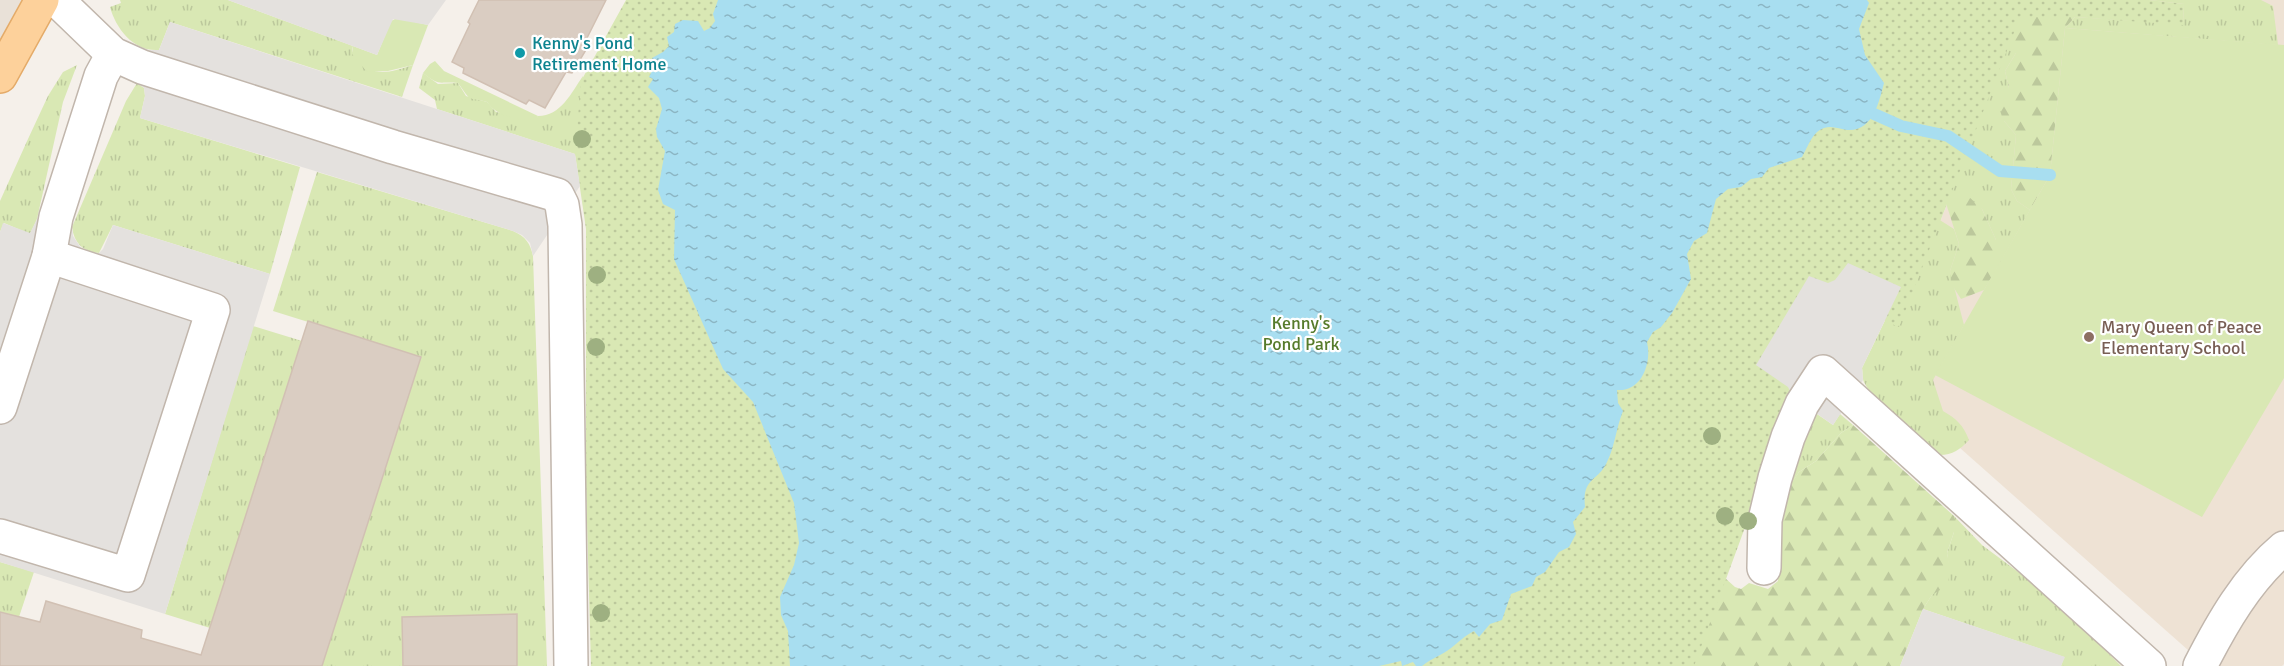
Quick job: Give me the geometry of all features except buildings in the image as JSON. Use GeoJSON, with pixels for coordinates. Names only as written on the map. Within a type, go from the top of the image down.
{"type":"FeatureCollection","features":[{"type":"Feature","properties":{"kind":"main road"},"geometry":{"type":"LineString","coordinates":[[0,76],[42,0]]}},
{"type":"Feature","properties":{"kind":"lane"},"geometry":{"type":"LineString","coordinates":[[57,0],[112,54],[142,67],[312,122],[557,195],[562,205],[565,225],[571,666]]}},
{"type":"Feature","properties":{"kind":"lane"},"geometry":{"type":"LineString","coordinates":[[0,407],[49,256],[56,217],[101,76],[112,54]]}},
{"type":"Feature","properties":{"kind":"lane"},"geometry":{"type":"LineString","coordinates":[[0,536],[128,575],[213,310],[49,256]]}},
{"type":"Feature","properties":{"kind":"lane"},"geometry":{"type":"LineString","coordinates":[[1764,568],[1765,520],[1775,478],[1788,437],[1802,404],[1823,372],[2149,666]]}},
{"type":"Feature","properties":{"kind":"lane"},"geometry":{"type":"LineString","coordinates":[[2200,666],[2217,631],[2264,566],[2284,548]]}},
{"type":"Feature","properties":{"kind":"shaded area"},"geometry":{"type":"Polygon","coordinates":[[[0,0],[42,0],[0,75],[0,0]]]}},
{"type":"Feature","properties":{"kind":"shaded area"},"geometry":{"type":"Polygon","coordinates":[[[228,0],[446,0],[428,25],[393,19],[377,55],[228,0]]]}},
{"type":"Feature","properties":{"kind":"shaded area","name":"Mary Queen of Peace Elementary School"},"geometry":{"type":"Polygon","coordinates":[[[2027,0],[2284,0],[2284,664],[2282,666],[2206,666],[1925,417],[1891,347],[2027,0]]]}},
{"type":"Feature","properties":{"kind":"shaded area"},"geometry":{"type":"Polygon","coordinates":[[[170,22],[575,154],[580,186],[533,256],[530,243],[522,235],[513,231],[140,118],[145,96],[144,88],[137,83],[149,50],[159,50],[170,22]]]}},
{"type":"Feature","properties":{"kind":"shaded area"},"geometry":{"type":"Polygon","coordinates":[[[37,219],[72,227],[73,236],[81,248],[90,253],[99,253],[103,249],[113,225],[270,274],[165,614],[0,562],[0,232],[3,223],[30,233],[37,219]]]}},
{"type":"Feature","properties":{"kind":"shaded area"},"geometry":{"type":"Polygon","coordinates":[[[1848,263],[1901,287],[1862,368],[1863,380],[1833,425],[1793,397],[1788,387],[1756,365],[1809,276],[1828,283],[1835,280],[1848,263]]]}},
{"type":"Feature","properties":{"kind":"shaded area"},"geometry":{"type":"Polygon","coordinates":[[[1923,609],[2065,657],[2061,666],[1900,666],[1923,609]]]}},
{"type":"Feature","properties":{"kind":"green space"},"geometry":{"type":"Polygon","coordinates":[[[120,0],[228,0],[353,46],[353,53],[369,69],[382,72],[413,65],[402,97],[170,22],[159,50],[150,50],[127,38],[117,23],[110,7],[121,3],[120,0]]]}},
{"type":"Feature","properties":{"kind":"green space","name":"Kenny's Pond Park"},"geometry":{"type":"Polygon","coordinates":[[[626,0],[2149,0],[2184,4],[2183,25],[2075,17],[2020,17],[1899,327],[1835,300],[1793,397],[1694,666],[591,666],[586,486],[586,229],[575,154],[581,81],[626,0]]]}},
{"type":"Feature","properties":{"kind":"green space"},"geometry":{"type":"Polygon","coordinates":[[[2019,0],[2016,53],[2005,71],[2009,88],[2004,121],[2016,135],[2011,189],[2017,201],[2030,210],[1996,270],[1996,240],[1982,209],[1944,197],[2019,0]]]}},
{"type":"Feature","properties":{"kind":"green space"},"geometry":{"type":"Polygon","coordinates":[[[2149,0],[2261,0],[2273,6],[2278,45],[2065,28],[2075,17],[2183,24],[2184,4],[2149,0]]]}},
{"type":"Feature","properties":{"kind":"green space"},"geometry":{"type":"Polygon","coordinates":[[[2018,17],[2075,17],[2065,28],[2050,175],[2030,210],[2017,201],[2011,189],[2016,135],[2004,121],[1998,102],[2009,88],[2005,71],[2016,53],[2005,37],[2018,17]]]}},
{"type":"Feature","properties":{"kind":"green space"},"geometry":{"type":"Polygon","coordinates":[[[397,18],[428,25],[413,65],[388,71],[367,72],[352,54],[353,46],[377,55],[391,21],[397,18]]]}},
{"type":"Feature","properties":{"kind":"green space"},"geometry":{"type":"Polygon","coordinates":[[[2065,28],[2284,45],[2284,378],[2202,517],[1935,375],[2050,175],[2065,28]]]}},
{"type":"Feature","properties":{"kind":"green space"},"geometry":{"type":"Polygon","coordinates":[[[435,61],[444,71],[538,116],[537,119],[523,120],[509,117],[496,111],[487,102],[470,98],[458,83],[439,83],[433,80],[423,73],[435,61]]]}},
{"type":"Feature","properties":{"kind":"green space"},"geometry":{"type":"Polygon","coordinates":[[[77,65],[63,102],[37,219],[30,234],[4,223],[0,232],[0,201],[28,139],[48,96],[63,72],[77,65]]]}},
{"type":"Feature","properties":{"kind":"green space"},"geometry":{"type":"Polygon","coordinates":[[[423,73],[438,84],[458,83],[466,96],[487,102],[496,112],[536,119],[538,116],[546,115],[559,108],[583,76],[576,157],[575,154],[437,109],[435,100],[419,88],[423,73]]]}},
{"type":"Feature","properties":{"kind":"green space"},"geometry":{"type":"Polygon","coordinates":[[[137,83],[144,88],[145,96],[140,118],[300,167],[270,274],[113,225],[99,253],[84,249],[77,242],[72,227],[126,101],[137,83]]]}},
{"type":"Feature","properties":{"kind":"green space"},"geometry":{"type":"Polygon","coordinates":[[[317,172],[513,231],[524,238],[530,247],[533,256],[547,666],[517,666],[517,615],[403,666],[322,666],[420,357],[273,311],[317,172]]]}},
{"type":"Feature","properties":{"kind":"green space"},"geometry":{"type":"Polygon","coordinates":[[[1967,195],[1982,209],[1996,240],[1996,270],[1984,290],[1961,299],[1952,285],[1950,271],[1959,244],[1944,197],[1967,195]]]}},
{"type":"Feature","properties":{"kind":"green space"},"geometry":{"type":"Polygon","coordinates":[[[1935,217],[1954,229],[1959,244],[1950,271],[1964,325],[1933,380],[1943,411],[1959,423],[1969,440],[1955,452],[1942,455],[1937,455],[1877,401],[1864,382],[1862,368],[1935,217]]]}},
{"type":"Feature","properties":{"kind":"green space"},"geometry":{"type":"Polygon","coordinates":[[[253,326],[302,341],[210,628],[165,614],[253,326]]]}},
{"type":"Feature","properties":{"kind":"green space"},"geometry":{"type":"Polygon","coordinates":[[[1817,414],[1833,425],[1840,414],[1853,425],[1841,433],[1816,461],[1799,472],[1788,489],[1804,436],[1817,414]]]}},
{"type":"Feature","properties":{"kind":"green space"},"geometry":{"type":"Polygon","coordinates":[[[1853,425],[1954,516],[1954,532],[1947,553],[1950,568],[1948,585],[1932,595],[1923,609],[1900,666],[1524,666],[1725,578],[1741,589],[1749,583],[1768,589],[1778,581],[1782,509],[1788,488],[1799,472],[1816,461],[1841,433],[1853,425]]]}},
{"type":"Feature","properties":{"kind":"green space"},"geometry":{"type":"Polygon","coordinates":[[[1954,516],[1982,545],[2056,600],[2121,666],[2061,666],[2064,657],[1923,609],[1949,568],[1947,553],[1954,532],[1954,516]]]}},
{"type":"Feature","properties":{"kind":"green space"},"geometry":{"type":"Polygon","coordinates":[[[0,562],[34,572],[19,617],[0,612],[0,562]]]}},
{"type":"Feature","properties":{"kind":"water","name":"Kenny's Pond Park"},"geometry":{"type":"Polygon","coordinates":[[[718,0],[1867,0],[1869,3],[1859,29],[1865,55],[1884,83],[1873,114],[1863,126],[1847,130],[1824,128],[1813,136],[1802,157],[1769,168],[1762,177],[1751,179],[1741,187],[1728,189],[1716,199],[1707,233],[1694,241],[1687,254],[1691,279],[1672,313],[1661,327],[1653,332],[1647,342],[1648,358],[1643,374],[1633,386],[1617,390],[1618,403],[1623,411],[1612,450],[1603,468],[1588,485],[1585,507],[1573,522],[1576,534],[1569,547],[1559,552],[1545,572],[1536,577],[1532,586],[1511,594],[1502,620],[1490,624],[1479,637],[1474,631],[1422,666],[1416,666],[1413,662],[1402,666],[1401,661],[1379,666],[790,666],[788,631],[781,615],[780,597],[794,565],[799,543],[794,503],[753,402],[723,369],[674,259],[675,210],[663,204],[658,190],[665,151],[657,137],[656,129],[662,109],[659,98],[648,87],[653,79],[649,77],[655,65],[652,58],[669,46],[667,37],[674,32],[675,24],[683,20],[698,21],[704,31],[710,28],[715,21],[713,14],[718,0]]]}},
{"type":"Feature","properties":{"kind":"waterway"},"geometry":{"type":"LineString","coordinates":[[1874,114],[1901,126],[1948,136],[2000,171],[2050,175]]}},
{"type":"Feature","properties":{"kind":"place","name":"Kenny's Pond Retirement Home"},"geometry":{"type":"Point","coordinates":[520,53]}},
{"type":"Feature","properties":{"kind":"place","name":"Mary Queen of Peace Elementary School"},"geometry":{"type":"Point","coordinates":[2089,337]}}]}
